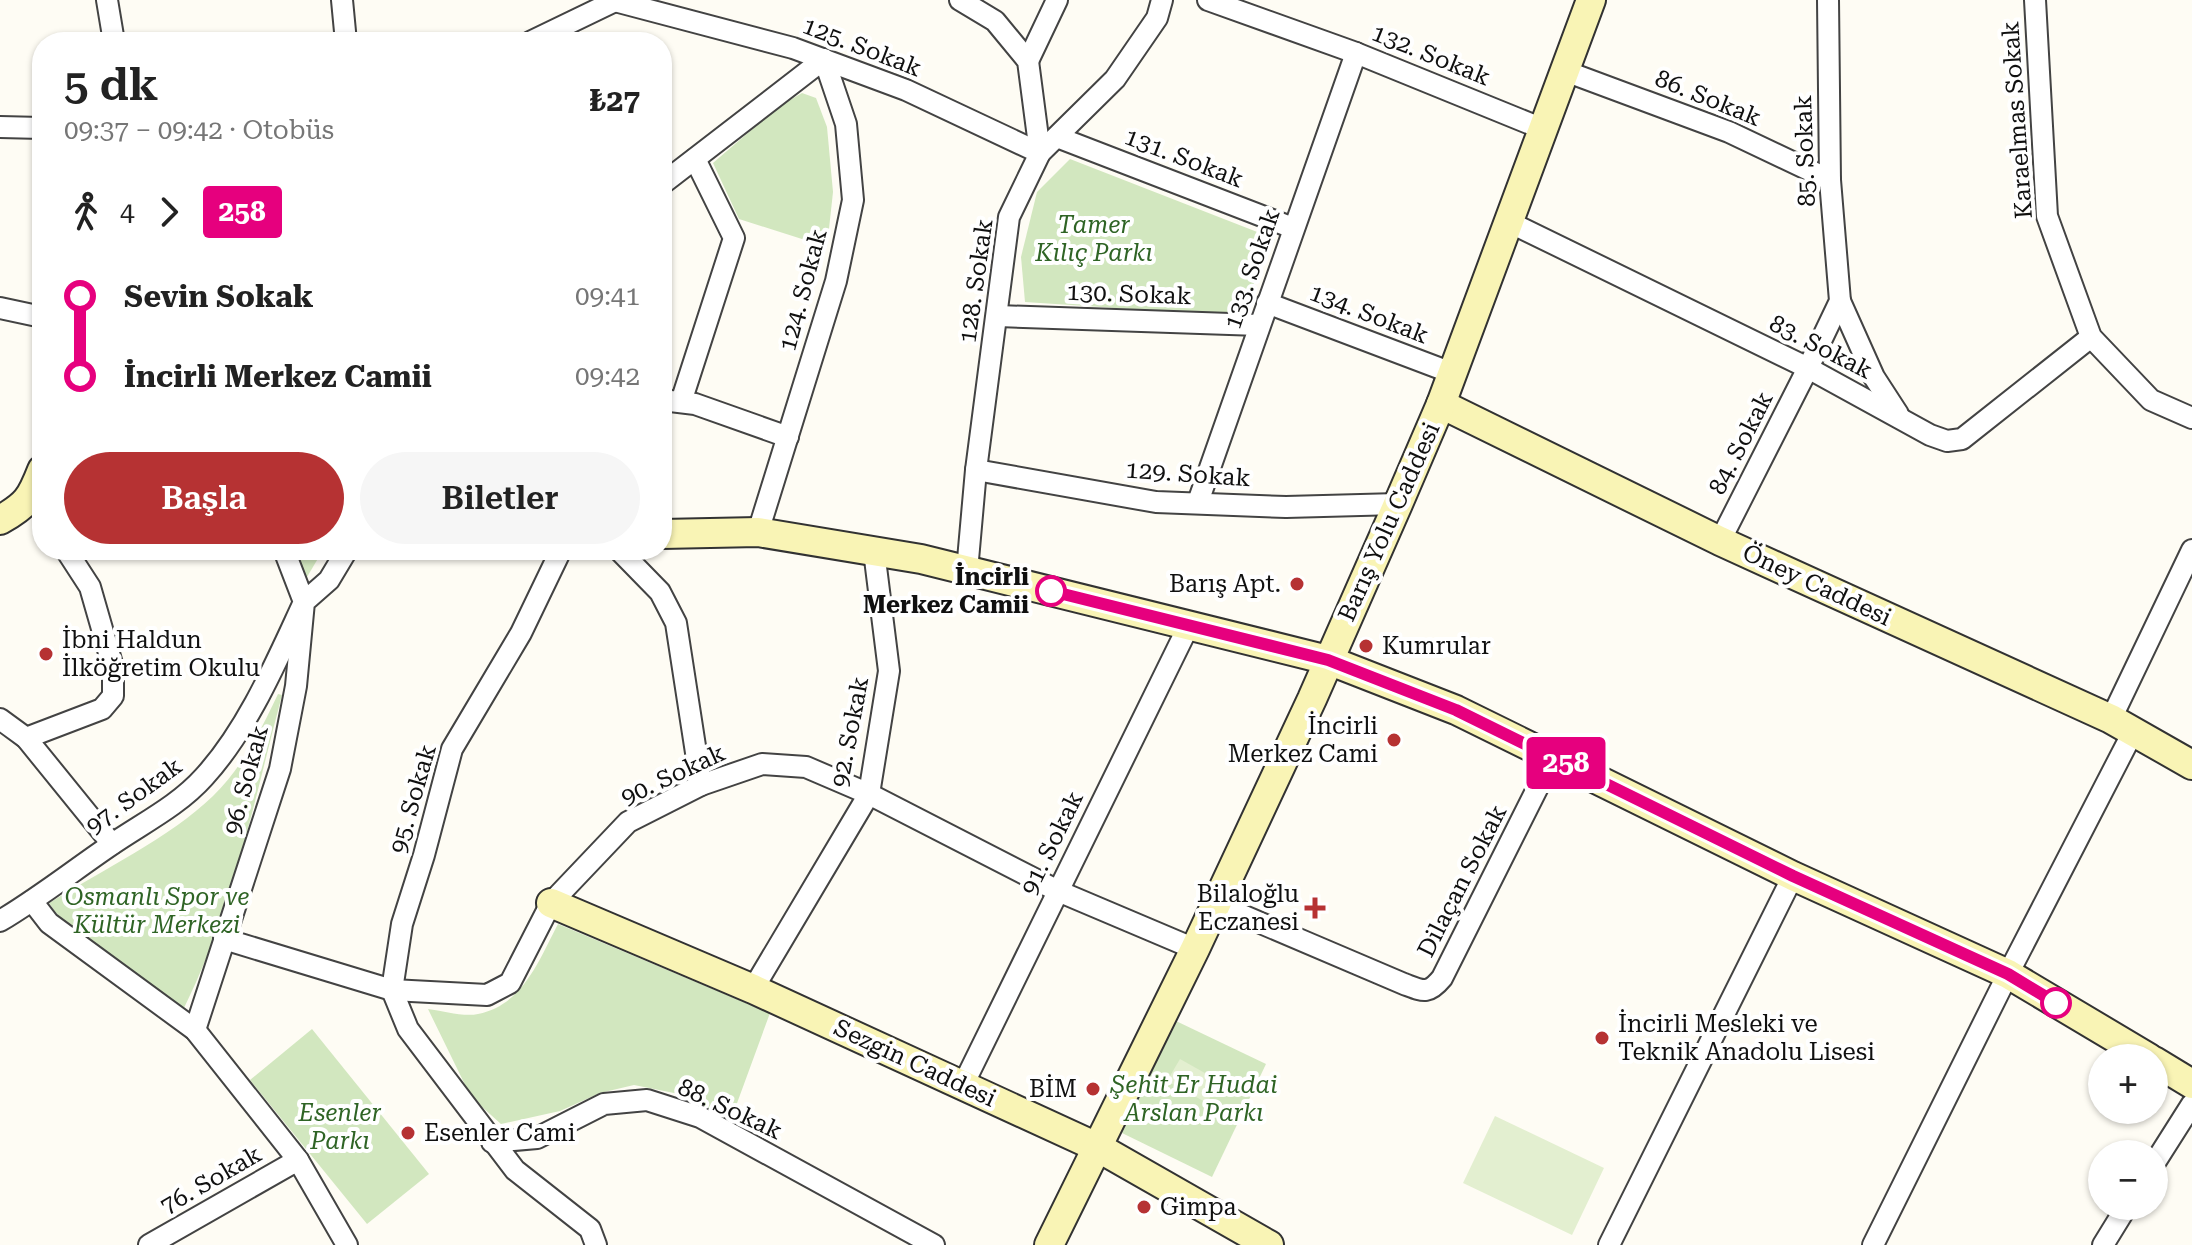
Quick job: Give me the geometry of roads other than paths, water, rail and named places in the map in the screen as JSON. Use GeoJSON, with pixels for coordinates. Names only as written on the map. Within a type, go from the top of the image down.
{"type":"FeatureCollection","features":[{"type":"Feature","properties":{"kind":"street"},"geometry":{"type":"LineString","coordinates":[[107,0],[112,32]]}},
{"type":"Feature","properties":{"kind":"street"},"geometry":{"type":"LineString","coordinates":[[342,0],[345,32]]}},
{"type":"Feature","properties":{"kind":"street"},"geometry":{"type":"LineString","coordinates":[[550,32],[613,0]]}},
{"type":"Feature","properties":{"kind":"street","name":"125. Sokak"},"geometry":{"type":"LineString","coordinates":[[613,0],[824,59],[906,90],[1040,153]]}},
{"type":"Feature","properties":{"kind":"street"},"geometry":{"type":"LineString","coordinates":[[960,0],[995,21],[1028,61],[1040,153]]}},
{"type":"Feature","properties":{"kind":"street"},"geometry":{"type":"LineString","coordinates":[[1028,61],[1057,0]]}},
{"type":"Feature","properties":{"kind":"street","name":"128. Sokak"},"geometry":{"type":"LineString","coordinates":[[967,571],[976,470],[1009,217],[1040,153],[1115,79],[1157,18],[1162,0]]}},
{"type":"Feature","properties":{"kind":"street","name":"132. Sokak"},"geometry":{"type":"LineString","coordinates":[[1208,0],[1356,53],[1543,129]]}},
{"type":"Feature","properties":{"kind":"street","name":"Barış Yolu Caddesi"},"geometry":{"type":"LineString","coordinates":[[1049,1245],[1195,949],[1398,504],[1441,404],[1591,0]]}},
{"type":"Feature","properties":{"kind":"street","name":"85. Sokak"},"geometry":{"type":"LineString","coordinates":[[1828,0],[1830,180],[1840,301],[1874,377],[1900,418]]}},
{"type":"Feature","properties":{"kind":"street","name":"Karaelmas Sokak"},"geometry":{"type":"LineString","coordinates":[[2035,0],[2047,216],[2091,337],[2151,400],[2192,418]]}},
{"type":"Feature","properties":{"kind":"street","name":"133. Sokak"},"geometry":{"type":"LineString","coordinates":[[1198,502],[1356,53]]}},
{"type":"Feature","properties":{"kind":"street"},"geometry":{"type":"LineString","coordinates":[[672,176],[824,59]]}},
{"type":"Feature","properties":{"kind":"street","name":"124. Sokak"},"geometry":{"type":"LineString","coordinates":[[758,532],[836,281],[853,200],[846,124],[824,59]]}},
{"type":"Feature","properties":{"kind":"street","name":"86. Sokak"},"geometry":{"type":"LineString","coordinates":[[1565,71],[1729,132],[1830,180]]}},
{"type":"Feature","properties":{"kind":"street"},"geometry":{"type":"LineString","coordinates":[[0,127],[32,128]]}},
{"type":"Feature","properties":{"kind":"street","name":"131. Sokak"},"geometry":{"type":"LineString","coordinates":[[1057,137],[1293,228]]}},
{"type":"Feature","properties":{"kind":"street"},"geometry":{"type":"LineString","coordinates":[[672,398],[734,238],[695,159]]}},
{"type":"Feature","properties":{"kind":"street","name":"83. Sokak"},"geometry":{"type":"LineString","coordinates":[[1509,222],[1808,368],[1930,435],[1947,441],[1962,439],[2091,337]]}},
{"type":"Feature","properties":{"kind":"street"},"geometry":{"type":"LineString","coordinates":[[1808,368],[1840,301]]}},
{"type":"Feature","properties":{"kind":"street","name":"134. Sokak"},"geometry":{"type":"LineString","coordinates":[[1267,303],[1452,373]]}},
{"type":"Feature","properties":{"kind":"street"},"geometry":{"type":"LineString","coordinates":[[0,308],[32,315]]}},
{"type":"Feature","properties":{"kind":"street","name":"130. Sokak"},"geometry":{"type":"LineString","coordinates":[[998,316],[1259,325]]}},
{"type":"Feature","properties":{"kind":"street","name":"84. Sokak"},"geometry":{"type":"LineString","coordinates":[[1720,541],[1808,368]]}},
{"type":"Feature","properties":{"kind":"street"},"geometry":{"type":"LineString","coordinates":[[672,401],[695,404],[788,437]]}},
{"type":"Feature","properties":{"kind":"street","name":"Öney Caddesi"},"geometry":{"type":"LineString","coordinates":[[1441,404],[1720,541],[2122,725],[2192,765]]}},
{"type":"Feature","properties":{"kind":"street","name":"129. Sokak"},"geometry":{"type":"LineString","coordinates":[[976,470],[1156,502],[1286,507],[1398,504]]}},
{"type":"Feature","properties":{"kind":"street"},"geometry":{"type":"LineString","coordinates":[[0,520],[32,506]]}},
{"type":"Feature","properties":{"kind":"street"},"geometry":{"type":"LineString","coordinates":[[672,534],[758,532],[874,551],[1328,660],[1456,710],[1793,876],[2008,974],[2126,1044]]}},
{"type":"Feature","properties":{"kind":"street"},"geometry":{"type":"LineString","coordinates":[[1873,1245],[2008,974],[2122,725],[2192,550]]}},
{"type":"Feature","properties":{"kind":"street","name":"92. Sokak"},"geometry":{"type":"LineString","coordinates":[[753,989],[869,794],[889,671],[874,551]]}},
{"type":"Feature","properties":{"kind":"street"},"geometry":{"type":"LineString","coordinates":[[26,738],[102,709],[113,696],[113,667],[90,587],[72,560]]}},
{"type":"Feature","properties":{"kind":"street"},"geometry":{"type":"LineString","coordinates":[[288,560],[304,602],[329,580],[341,560]]}},
{"type":"Feature","properties":{"kind":"street","name":"95. Sokak"},"geometry":{"type":"LineString","coordinates":[[392,990],[402,924],[452,749],[521,633],[556,560]]}},
{"type":"Feature","properties":{"kind":"street"},"geometry":{"type":"LineString","coordinates":[[629,560],[660,592],[676,623],[701,785]]}},
{"type":"Feature","properties":{"kind":"street","name":"97. Sokak"},"geometry":{"type":"LineString","coordinates":[[0,921],[169,808],[205,776],[247,715],[304,602]]}},
{"type":"Feature","properties":{"kind":"street","name":"96. Sokak"},"geometry":{"type":"LineString","coordinates":[[195,1030],[280,769],[296,686],[304,602]]}},
{"type":"Feature","properties":{"kind":"street","name":"91. Sokak"},"geometry":{"type":"LineString","coordinates":[[963,1085],[1189,625]]}},
{"type":"Feature","properties":{"kind":"street"},"geometry":{"type":"LineString","coordinates":[[0,719],[26,738],[112,844]]}},
{"type":"Feature","properties":{"kind":"street","name":"Dilaçan Sokak"},"geometry":{"type":"LineString","coordinates":[[1216,904],[1422,991],[1434,988],[1442,978],[1553,757]]}},
{"type":"Feature","properties":{"kind":"street","name":"90. Sokak"},"geometry":{"type":"LineString","coordinates":[[224,939],[392,990],[487,995],[510,983],[551,903],[628,822],[701,785],[762,764],[806,767],[869,794],[1058,891],[1195,949]]}},
{"type":"Feature","properties":{"kind":"street"},"geometry":{"type":"LineString","coordinates":[[1609,1245],[1793,876]]}},
{"type":"Feature","properties":{"kind":"street"},"geometry":{"type":"LineString","coordinates":[[32,901],[49,923],[195,1030],[298,1160],[347,1245]]}},
{"type":"Feature","properties":{"kind":"street","name":"Sezgin Caddesi"},"geometry":{"type":"LineString","coordinates":[[551,903],[753,989],[1099,1148],[1269,1245]]}},
{"type":"Feature","properties":{"kind":"street"},"geometry":{"type":"LineString","coordinates":[[392,990],[408,1029],[462,1097],[492,1142],[515,1170],[590,1229],[596,1245]]}},
{"type":"Feature","properties":{"kind":"street"},"geometry":{"type":"LineString","coordinates":[[2168,1069],[2192,1084]]}},
{"type":"Feature","properties":{"kind":"street","name":"88. Sokak"},"geometry":{"type":"LineString","coordinates":[[492,1142],[537,1138],[604,1104],[647,1100],[700,1117],[934,1245]]}},
{"type":"Feature","properties":{"kind":"street"},"geometry":{"type":"LineString","coordinates":[[2168,1142],[2192,1104]]}},
{"type":"Feature","properties":{"kind":"street","name":"76. Sokak"},"geometry":{"type":"LineString","coordinates":[[161,1242],[298,1160]]}},
{"type":"Feature","properties":{"kind":"street"},"geometry":{"type":"LineString","coordinates":[[2103,1245],[2118,1220]]}},
{"type":"Feature","properties":{"kind":"place","name":"Barış Apt."},"geometry":{"type":"Point","coordinates":[1297,584]}},
{"type":"Feature","properties":{"kind":"place","name":"İncirli Merkez Camii"},"geometry":{"type":"Point","coordinates":[1051,591]}},
{"type":"Feature","properties":{"kind":"place","name":"Kumrular"},"geometry":{"type":"Point","coordinates":[1366,646]}},
{"type":"Feature","properties":{"kind":"place","name":"İbni Haldun İlköğretim Okulu"},"geometry":{"type":"Point","coordinates":[46,654]}},
{"type":"Feature","properties":{"kind":"place","name":"İncirli Merkez Cami"},"geometry":{"type":"Point","coordinates":[1394,740]}},
{"type":"Feature","properties":{"kind":"place","name":"Bilaloğlu Eczanesi"},"geometry":{"type":"Point","coordinates":[1315,908]}},
{"type":"Feature","properties":{"kind":"place","name":"İncirli Mesleki ve Teknik Anadolu Lisesi"},"geometry":{"type":"Point","coordinates":[1602,1038]}},
{"type":"Feature","properties":{"kind":"place","name":"BİM"},"geometry":{"type":"Point","coordinates":[1093,1089]}},
{"type":"Feature","properties":{"kind":"place","name":"Esenler Cami"},"geometry":{"type":"Point","coordinates":[408,1133]}},
{"type":"Feature","properties":{"kind":"place","name":"Gimpa"},"geometry":{"type":"Point","coordinates":[1144,1207]}},
{"type":"Feature","properties":{"kind":"park label","name":"Tamer Kılıç Parkı"},"geometry":{"type":"Point","coordinates":[1094,239]}},
{"type":"Feature","properties":{"kind":"park label","name":"Osmanlı Spor ve Kültür Merkezi"},"geometry":{"type":"Point","coordinates":[157,911]}},
{"type":"Feature","properties":{"kind":"park label","name":"Şehit Er Hudai Arslan Parkı"},"geometry":{"type":"Point","coordinates":[1194,1099]}},
{"type":"Feature","properties":{"kind":"park label","name":"Esenler Parkı"},"geometry":{"type":"Point","coordinates":[340,1127]}}]}
